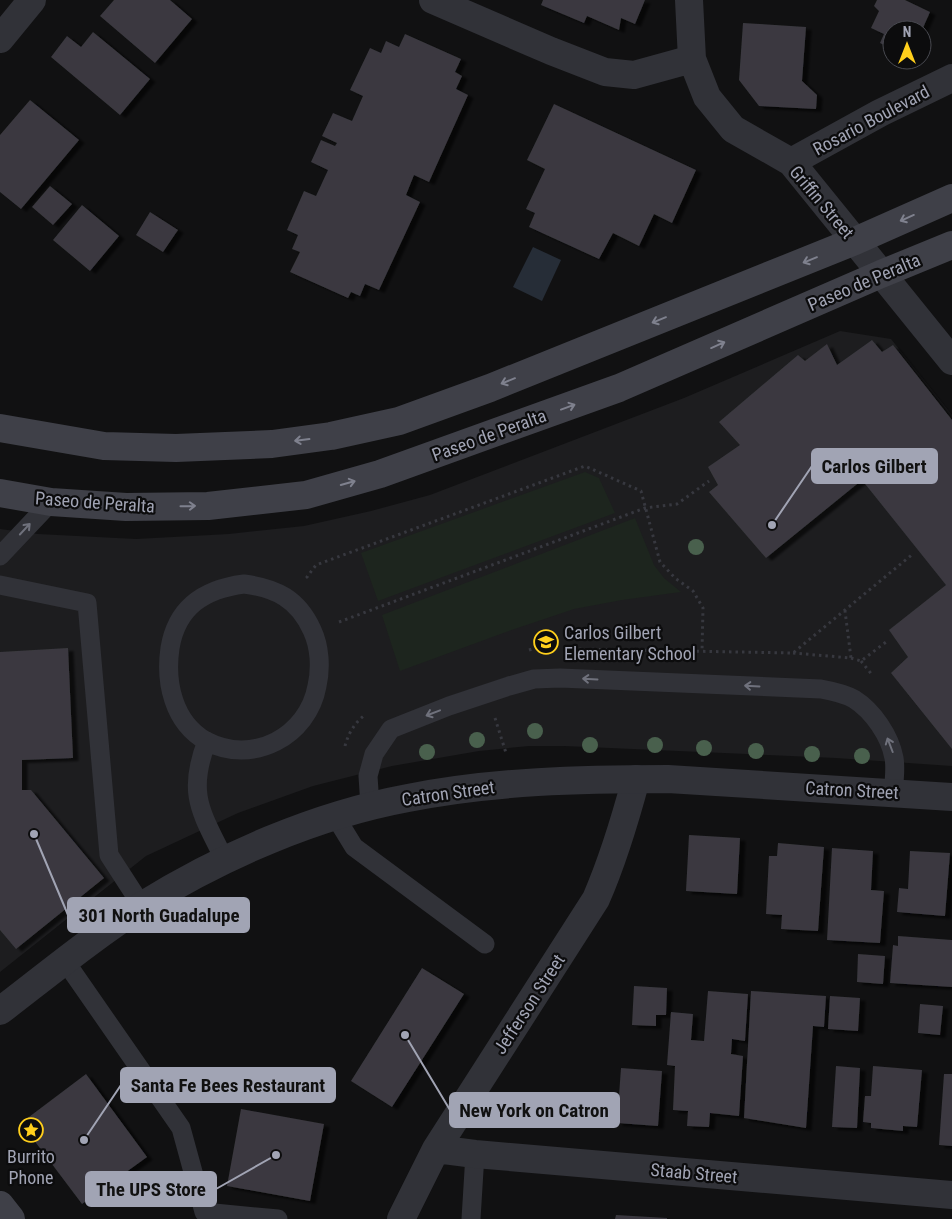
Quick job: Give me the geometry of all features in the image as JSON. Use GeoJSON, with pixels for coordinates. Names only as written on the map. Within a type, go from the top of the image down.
{"type":"FeatureCollection","features":[{"type":"Feature","properties":{"kind":"main road"},"geometry":{"type":"LineString","coordinates":[[0,428],[104,446],[176,448],[272,444],[331,436],[398,420],[490,388],[855,241],[952,198]]}},
{"type":"Feature","properties":{"kind":"main road","name":"Paseo de Peralta"},"geometry":{"type":"LineString","coordinates":[[0,493],[51,502],[126,507],[199,506],[306,495],[380,474],[619,388],[952,245]]}},
{"type":"Feature","properties":{"kind":"main road"},"geometry":{"type":"LineString","coordinates":[[0,1205],[11,1219]]}},
{"type":"Feature","properties":{"kind":"street"},"geometry":{"type":"LineString","coordinates":[[0,39],[32,0]]}},
{"type":"Feature","properties":{"kind":"street"},"geometry":{"type":"LineString","coordinates":[[433,0],[605,72],[634,75],[692,59]]}},
{"type":"Feature","properties":{"kind":"street","name":"Griffin Street"},"geometry":{"type":"LineString","coordinates":[[689,0],[692,59],[707,97],[733,129],[790,162],[952,361]]}},
{"type":"Feature","properties":{"kind":"street","name":"Rosario Boulevard"},"geometry":{"type":"LineString","coordinates":[[790,162],[880,113],[952,78]]}},
{"type":"Feature","properties":{"kind":"street","name":"Catron Street"},"geometry":{"type":"LineString","coordinates":[[0,1011],[65,961],[142,906],[225,861],[283,835],[335,816],[370,806],[455,790],[636,779],[668,779],[952,797]]}},
{"type":"Feature","properties":{"kind":"street","name":"Jefferson Street"},"geometry":{"type":"LineString","coordinates":[[401,1219],[436,1148],[596,899],[624,824],[636,779]]}},
{"type":"Feature","properties":{"kind":"street","name":"Staab Street"},"geometry":{"type":"LineString","coordinates":[[436,1148],[475,1154],[952,1195]]}},
{"type":"Feature","properties":{"kind":"lane"},"geometry":{"type":"LineString","coordinates":[[0,556],[51,502]]}},
{"type":"Feature","properties":{"kind":"lane"},"geometry":{"type":"LineString","coordinates":[[244,584],[260,586],[278,592],[293,602],[307,618],[316,638],[319,677],[315,698],[307,714],[296,729],[281,740],[262,747],[244,750],[226,748],[206,741],[192,729],[180,714],[172,698],[168,678],[168,660],[171,639],[180,619],[193,604],[209,592],[227,586],[244,584]]}},
{"type":"Feature","properties":{"kind":"lane"},"geometry":{"type":"LineString","coordinates":[[0,585],[87,603],[109,855],[142,906]]}},
{"type":"Feature","properties":{"kind":"lane"},"geometry":{"type":"LineString","coordinates":[[370,806],[368,776],[374,754],[391,729],[449,706],[509,686],[534,680],[560,678],[811,689],[837,692],[861,705],[883,729],[891,744],[895,760],[893,793]]}},
{"type":"Feature","properties":{"kind":"lane"},"geometry":{"type":"LineString","coordinates":[[206,741],[199,761],[196,779],[197,794],[201,812],[225,861]]}},
{"type":"Feature","properties":{"kind":"lane"},"geometry":{"type":"LineString","coordinates":[[335,816],[354,846],[368,858],[485,944]]}},
{"type":"Feature","properties":{"kind":"lane"},"geometry":{"type":"LineString","coordinates":[[65,961],[181,1128],[196,1216],[278,1219]]}},
{"type":"Feature","properties":{"kind":"lane"},"geometry":{"type":"LineString","coordinates":[[471,1219],[475,1154]]}},
{"type":"Feature","properties":{"kind":"path"},"geometry":{"type":"LineString","coordinates":[[307,577],[316,565],[585,466],[641,491],[660,562],[675,578],[693,591],[703,608],[702,651]]}},
{"type":"Feature","properties":{"kind":"path"},"geometry":{"type":"LineString","coordinates":[[339,622],[645,508],[677,504],[709,481]]}},
{"type":"Feature","properties":{"kind":"path"},"geometry":{"type":"LineString","coordinates":[[845,611],[852,658]]}},
{"type":"Feature","properties":{"kind":"path"},"geometry":{"type":"LineString","coordinates":[[793,653],[852,658],[861,661],[886,642]]}},
{"type":"Feature","properties":{"kind":"path"},"geometry":{"type":"LineString","coordinates":[[493,713],[506,754]]}},
{"type":"Feature","properties":{"kind":"shaded area"},"geometry":{"type":"Polygon","coordinates":[[[533,247],[561,260],[542,301],[513,287],[533,247]]]}},
{"type":"Feature","properties":{"kind":"shaded area","name":"Carlos Gilbert Elementary School"},"geometry":{"type":"Polygon","coordinates":[[[840,331],[891,339],[952,415],[952,766],[836,758],[529,746],[479,751],[392,766],[313,786],[238,813],[146,856],[0,972],[0,529],[38,534],[136,539],[229,534],[304,526],[371,511],[430,495],[684,398],[840,331]]]}},
{"type":"Feature","properties":{"kind":"shaded area"},"geometry":{"type":"Polygon","coordinates":[[[585,472],[599,478],[615,513],[378,601],[361,553],[585,472]]]}},
{"type":"Feature","properties":{"kind":"shaded area"},"geometry":{"type":"Polygon","coordinates":[[[635,518],[654,565],[664,578],[681,592],[574,609],[400,671],[382,615],[635,518]]]}},
{"type":"Feature","properties":{"kind":"building"},"geometry":{"type":"Polygon","coordinates":[[[114,0],[170,0],[192,19],[155,63],[100,16],[114,0]]]}},
{"type":"Feature","properties":{"kind":"building"},"geometry":{"type":"Polygon","coordinates":[[[543,0],[645,0],[635,24],[621,18],[619,30],[587,16],[584,23],[541,5],[543,0]]]}},
{"type":"Feature","properties":{"kind":"building"},"geometry":{"type":"Polygon","coordinates":[[[877,0],[905,0],[930,12],[926,20],[882,20],[882,33],[871,28],[879,11],[874,6],[877,0]]]}},
{"type":"Feature","properties":{"kind":"building"},"geometry":{"type":"Polygon","coordinates":[[[743,23],[806,27],[802,81],[817,95],[816,109],[759,106],[739,80],[743,23]]]}},
{"type":"Feature","properties":{"kind":"building"},"geometry":{"type":"Polygon","coordinates":[[[93,32],[150,79],[120,115],[51,57],[67,36],[81,47],[93,32]]]}},
{"type":"Feature","properties":{"kind":"building"},"geometry":{"type":"Polygon","coordinates":[[[405,34],[461,59],[455,72],[462,76],[456,89],[468,95],[429,182],[414,175],[406,195],[420,202],[379,290],[365,284],[360,296],[351,292],[348,298],[290,272],[300,252],[292,249],[298,235],[287,230],[304,191],[316,196],[328,170],[311,162],[321,140],[335,146],[337,143],[322,136],[333,113],[352,121],[363,96],[350,90],[370,48],[381,53],[386,41],[399,47],[405,34]]]}},
{"type":"Feature","properties":{"kind":"building"},"geometry":{"type":"Polygon","coordinates":[[[30,100],[79,140],[21,209],[0,192],[0,135],[30,100]]]}},
{"type":"Feature","properties":{"kind":"building"},"geometry":{"type":"Polygon","coordinates":[[[554,104],[696,170],[672,223],[654,214],[639,246],[613,233],[599,259],[529,227],[535,213],[526,209],[545,169],[527,160],[554,104]]]}},
{"type":"Feature","properties":{"kind":"building"},"geometry":{"type":"Polygon","coordinates":[[[50,186],[72,204],[53,225],[32,207],[50,186]]]}},
{"type":"Feature","properties":{"kind":"building"},"geometry":{"type":"Polygon","coordinates":[[[82,205],[119,236],[90,271],[53,240],[82,205]]]}},
{"type":"Feature","properties":{"kind":"building"},"geometry":{"type":"Polygon","coordinates":[[[150,212],[178,230],[163,252],[136,235],[150,212]]]}},
{"type":"Feature","properties":{"kind":"building"},"geometry":{"type":"Polygon","coordinates":[[[872,340],[882,352],[893,345],[952,420],[952,749],[891,673],[908,657],[889,630],[946,585],[862,480],[766,558],[709,492],[718,485],[708,467],[740,445],[719,422],[798,355],[805,361],[827,344],[837,365],[872,340]]]}},
{"type":"Feature","properties":{"kind":"building"},"geometry":{"type":"Polygon","coordinates":[[[68,648],[73,758],[22,760],[22,790],[31,790],[104,878],[16,949],[0,930],[0,652],[68,648]]]}},
{"type":"Feature","properties":{"kind":"building"},"geometry":{"type":"Polygon","coordinates":[[[689,835],[740,838],[737,894],[686,891],[689,835]]]}},
{"type":"Feature","properties":{"kind":"building"},"geometry":{"type":"Polygon","coordinates":[[[778,843],[824,847],[818,931],[781,929],[782,915],[766,914],[769,856],[777,856],[778,843]]]}},
{"type":"Feature","properties":{"kind":"building"},"geometry":{"type":"Polygon","coordinates":[[[832,848],[873,851],[871,890],[884,891],[880,943],[827,940],[832,848]]]}},
{"type":"Feature","properties":{"kind":"building"},"geometry":{"type":"Polygon","coordinates":[[[910,851],[950,853],[945,916],[897,912],[899,888],[908,889],[910,851]]]}},
{"type":"Feature","properties":{"kind":"building"},"geometry":{"type":"Polygon","coordinates":[[[898,936],[952,940],[952,987],[890,983],[893,945],[898,946],[898,936]]]}},
{"type":"Feature","properties":{"kind":"building"},"geometry":{"type":"Polygon","coordinates":[[[858,954],[885,956],[883,984],[857,982],[858,954]]]}},
{"type":"Feature","properties":{"kind":"building"},"geometry":{"type":"Polygon","coordinates":[[[422,968],[464,994],[392,1107],[351,1081],[422,968]]]}},
{"type":"Feature","properties":{"kind":"building"},"geometry":{"type":"Polygon","coordinates":[[[634,986],[667,988],[666,1015],[656,1015],[656,1026],[632,1025],[634,986]]]}},
{"type":"Feature","properties":{"kind":"building"},"geometry":{"type":"Polygon","coordinates":[[[708,991],[748,994],[745,1041],[732,1039],[731,1054],[743,1056],[739,1116],[710,1113],[709,1127],[687,1126],[688,1111],[673,1110],[675,1066],[667,1065],[671,1012],[693,1014],[691,1040],[704,1041],[708,991]]]}},
{"type":"Feature","properties":{"kind":"building"},"geometry":{"type":"Polygon","coordinates":[[[751,991],[826,996],[824,1027],[813,1026],[806,1128],[744,1118],[751,991]]]}},
{"type":"Feature","properties":{"kind":"building"},"geometry":{"type":"Polygon","coordinates":[[[830,996],[860,998],[858,1031],[828,1029],[830,996]]]}},
{"type":"Feature","properties":{"kind":"building"},"geometry":{"type":"Polygon","coordinates":[[[920,1004],[943,1006],[940,1035],[918,1033],[920,1004]]]}},
{"type":"Feature","properties":{"kind":"building"},"geometry":{"type":"Polygon","coordinates":[[[836,1066],[860,1068],[857,1128],[832,1127],[836,1066]]]}},
{"type":"Feature","properties":{"kind":"building"},"geometry":{"type":"Polygon","coordinates":[[[873,1066],[922,1070],[917,1127],[903,1126],[903,1131],[871,1128],[871,1123],[863,1122],[865,1096],[871,1096],[873,1066]]]}},
{"type":"Feature","properties":{"kind":"building"},"geometry":{"type":"Polygon","coordinates":[[[621,1068],[662,1071],[658,1126],[617,1123],[621,1068]]]}},
{"type":"Feature","properties":{"kind":"building"},"geometry":{"type":"Polygon","coordinates":[[[86,1074],[147,1157],[82,1204],[21,1123],[86,1074]]]}},
{"type":"Feature","properties":{"kind":"building"},"geometry":{"type":"Polygon","coordinates":[[[944,1074],[952,1074],[952,1146],[939,1145],[944,1074]]]}},
{"type":"Feature","properties":{"kind":"building"},"geometry":{"type":"Polygon","coordinates":[[[241,1109],[324,1124],[310,1201],[227,1186],[241,1109]]]}},
{"type":"Feature","properties":{"kind":"building"},"geometry":{"type":"Polygon","coordinates":[[[616,1215],[667,1218],[667,1219],[615,1219],[616,1215]]]}},
{"type":"Feature","properties":{"kind":"place","name":"Carlos Gilbert"},"geometry":{"type":"Point","coordinates":[772,525]}},
{"type":"Feature","properties":{"kind":"place","name":"Carlos Gilbert Elementary School"},"geometry":{"type":"Point","coordinates":[546,642]}},
{"type":"Feature","properties":{"kind":"place","name":"301 North Guadalupe"},"geometry":{"type":"Point","coordinates":[34,834]}},
{"type":"Feature","properties":{"kind":"place","name":"New York on Catron"},"geometry":{"type":"Point","coordinates":[405,1035]}},
{"type":"Feature","properties":{"kind":"place","name":"Burrito Phone"},"geometry":{"type":"Point","coordinates":[31,1130]}},
{"type":"Feature","properties":{"kind":"place","name":"Santa Fe Bees Restaurant"},"geometry":{"type":"Point","coordinates":[84,1140]}},
{"type":"Feature","properties":{"kind":"place","name":"The UPS Store"},"geometry":{"type":"Point","coordinates":[276,1155]}}]}
